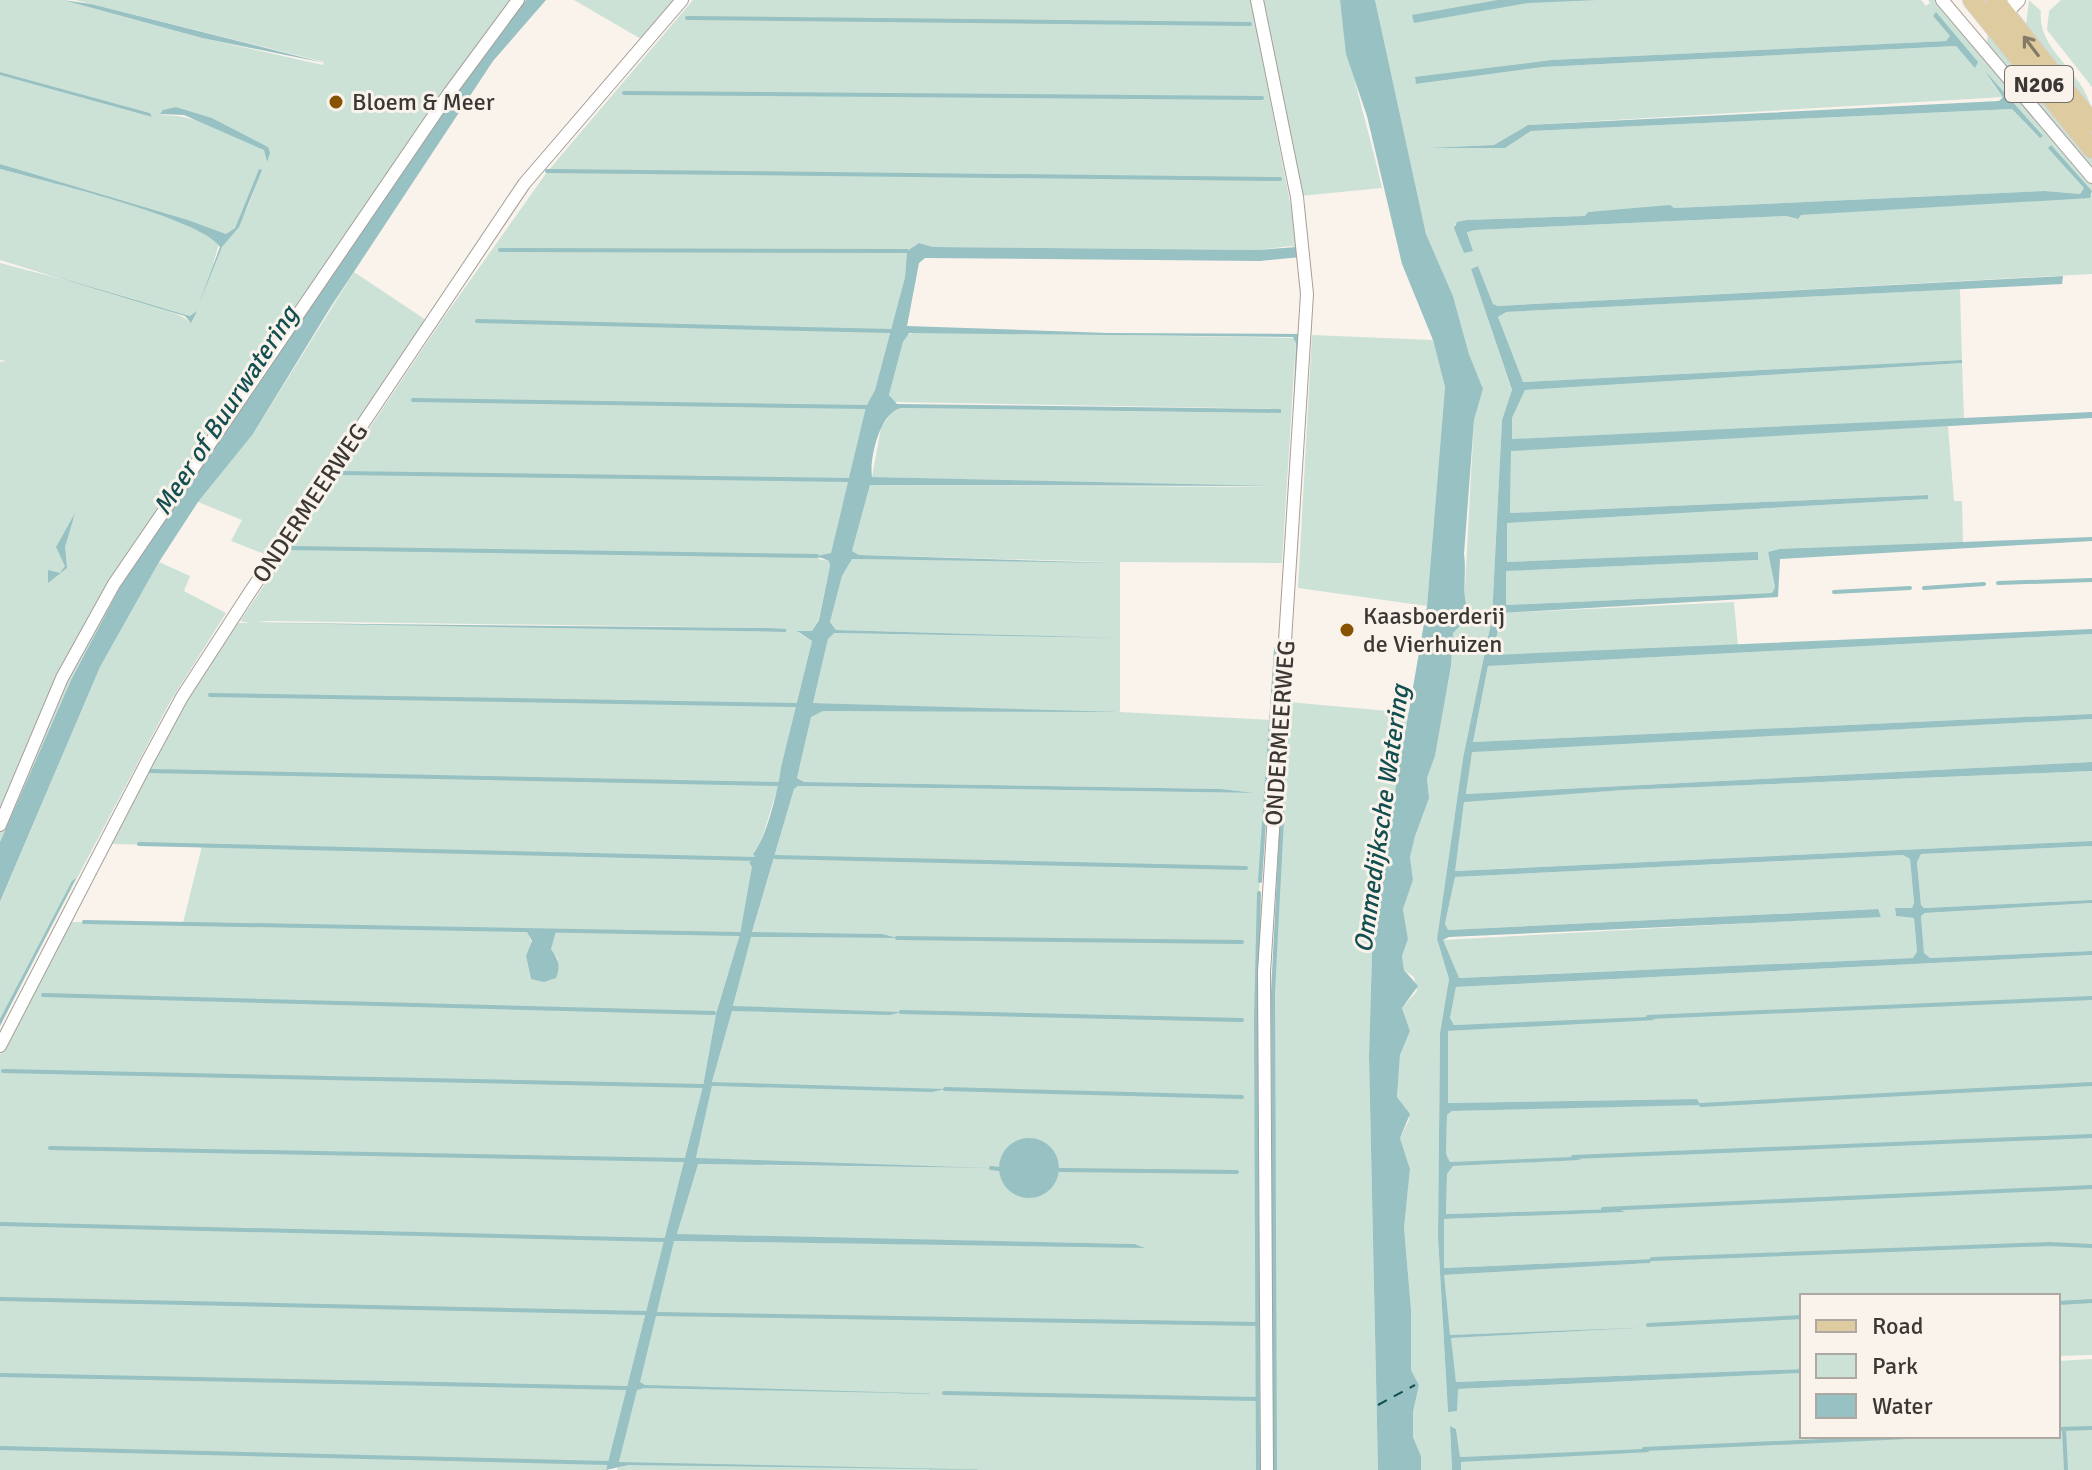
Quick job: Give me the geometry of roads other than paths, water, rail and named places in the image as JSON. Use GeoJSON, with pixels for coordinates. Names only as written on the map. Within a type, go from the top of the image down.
{"type":"FeatureCollection","features":[{"type":"Feature","properties":{"kind":"main road","name":"N206"},"geometry":{"type":"LineString","coordinates":[[1972,0],[1999,6],[2092,123]]}},
{"type":"Feature","properties":{"kind":"main road","name":"N206"},"geometry":{"type":"LineString","coordinates":[[1999,6],[2092,149]]}},
{"type":"Feature","properties":{"kind":"street"},"geometry":{"type":"LineString","coordinates":[[0,825],[62,678],[114,584],[450,92],[518,0]]}},
{"type":"Feature","properties":{"kind":"street","name":"ONDERMEERWEG"},"geometry":{"type":"LineString","coordinates":[[0,1046],[182,697],[248,595],[524,184],[682,0]]}},
{"type":"Feature","properties":{"kind":"street","name":"ONDERMEERWEG"},"geometry":{"type":"LineString","coordinates":[[1257,0],[1297,197],[1307,294],[1264,972],[1267,1470]]}},
{"type":"Feature","properties":{"kind":"street"},"geometry":{"type":"LineString","coordinates":[[1942,0],[2092,177]]}},
{"type":"Feature","properties":{"kind":"street"},"geometry":{"type":"LineString","coordinates":[[1969,32],[1999,6]]}},
{"type":"Feature","properties":{"kind":"water"},"geometry":{"type":"Polygon","coordinates":[[[63,0],[91,4],[325,63],[202,38],[63,0]]]}},
{"type":"Feature","properties":{"kind":"water"},"geometry":{"type":"Polygon","coordinates":[[[526,0],[546,0],[493,61],[330,308],[253,434],[198,502],[159,562],[100,667],[0,902],[0,842],[71,680],[120,587],[455,95],[526,0]]]}},
{"type":"Feature","properties":{"kind":"water"},"geometry":{"type":"Polygon","coordinates":[[[1340,0],[1375,0],[1426,234],[1453,296],[1469,354],[1483,389],[1474,420],[1464,554],[1468,611],[1463,623],[1453,633],[1451,666],[1435,756],[1427,778],[1429,798],[1410,857],[1413,880],[1403,909],[1408,939],[1402,956],[1404,970],[1418,986],[1402,1008],[1410,1031],[1400,1055],[1397,1097],[1410,1114],[1400,1138],[1410,1169],[1404,1228],[1411,1309],[1411,1370],[1419,1385],[1413,1412],[1413,1437],[1421,1456],[1421,1470],[1378,1470],[1369,1057],[1373,919],[1427,606],[1445,387],[1433,340],[1402,264],[1367,116],[1346,54],[1340,0]]]}},
{"type":"Feature","properties":{"kind":"water"},"geometry":{"type":"Polygon","coordinates":[[[1498,0],[1597,0],[1528,3],[1414,23],[1412,15],[1498,0]]]}},
{"type":"Feature","properties":{"kind":"water"},"geometry":{"type":"Polygon","coordinates":[[[1936,12],[1978,62],[1975,68],[1956,46],[1543,67],[1416,84],[1415,77],[1551,60],[1946,41],[1950,36],[1933,16],[1936,12]]]}},
{"type":"Feature","properties":{"kind":"water"},"geometry":{"type":"Polygon","coordinates":[[[1985,71],[2043,136],[2040,138],[2012,109],[1531,131],[1505,148],[1427,148],[1494,145],[1528,125],[1999,101],[2003,97],[1985,71]]]}},
{"type":"Feature","properties":{"kind":"water"},"geometry":{"type":"Polygon","coordinates":[[[0,72],[150,113],[152,117],[0,75],[0,72]]]}},
{"type":"Feature","properties":{"kind":"water"},"geometry":{"type":"Polygon","coordinates":[[[176,107],[212,118],[268,147],[267,162],[264,150],[184,115],[160,114],[163,110],[176,107]]]}},
{"type":"Feature","properties":{"kind":"water"},"geometry":{"type":"Polygon","coordinates":[[[2051,145],[2092,191],[2090,198],[1801,215],[1798,219],[1786,216],[1475,230],[1467,232],[1473,251],[1464,253],[1454,228],[1457,222],[1467,220],[1585,216],[1588,212],[1670,205],[1674,208],[2045,191],[2080,194],[2084,188],[2048,148],[2051,145]]]}},
{"type":"Feature","properties":{"kind":"water"},"geometry":{"type":"Polygon","coordinates":[[[0,164],[226,234],[235,228],[259,169],[262,170],[239,227],[222,247],[199,304],[220,247],[207,236],[153,212],[0,169],[0,164]]]}},
{"type":"Feature","properties":{"kind":"water"},"geometry":{"type":"Polygon","coordinates":[[[919,243],[933,247],[1257,250],[1297,247],[1301,257],[1260,261],[925,258],[919,263],[907,326],[1108,333],[1300,334],[1291,463],[1296,343],[1293,337],[909,333],[903,342],[889,395],[897,404],[1281,409],[1281,413],[901,408],[887,418],[882,427],[874,448],[872,477],[1277,486],[870,485],[852,551],[859,555],[1112,563],[852,559],[842,576],[830,622],[836,630],[1119,638],[834,633],[828,639],[813,703],[1120,712],[823,711],[811,717],[797,778],[804,782],[1221,789],[1255,793],[798,786],[794,789],[752,932],[882,934],[897,938],[751,937],[733,1006],[901,1012],[890,1015],[732,1011],[712,1082],[945,1089],[932,1092],[712,1086],[696,1158],[991,1168],[698,1164],[677,1234],[1135,1244],[1145,1248],[674,1241],[640,1382],[645,1385],[947,1394],[644,1388],[637,1390],[619,1462],[1003,1470],[628,1465],[606,1470],[703,1086],[716,1014],[740,934],[752,867],[749,862],[757,859],[753,854],[771,813],[812,641],[797,631],[812,631],[819,620],[830,566],[829,561],[817,556],[831,553],[866,407],[875,390],[905,277],[907,251],[919,243]]]}},
{"type":"Feature","properties":{"kind":"water"},"geometry":{"type":"Polygon","coordinates":[[[0,260],[190,316],[197,311],[191,323],[185,316],[0,260]]]}},
{"type":"Feature","properties":{"kind":"water"},"geometry":{"type":"Polygon","coordinates":[[[1478,266],[1493,304],[1498,306],[2063,276],[2062,284],[1506,312],[1498,317],[1523,382],[1962,360],[1962,363],[1525,390],[1512,418],[1512,439],[2092,412],[2092,418],[1511,451],[1510,513],[1928,495],[1928,499],[1507,523],[1507,562],[1758,552],[1758,560],[1506,571],[1506,605],[1772,593],[1775,587],[1768,552],[1780,549],[2092,537],[2092,541],[1780,559],[1778,597],[1502,613],[1492,655],[2092,629],[2092,634],[1488,666],[1473,742],[2092,714],[2092,719],[1472,752],[1466,794],[2092,762],[2092,771],[1623,790],[1464,802],[1455,871],[2092,841],[2092,846],[1921,854],[1917,862],[1921,905],[1924,908],[2092,900],[2092,903],[1925,913],[1921,916],[1924,953],[1930,958],[2092,951],[2092,955],[1456,987],[1450,1018],[1454,1025],[1648,1017],[1655,1020],[1448,1031],[1448,1103],[1697,1099],[1701,1105],[1452,1111],[1447,1115],[1446,1154],[1450,1162],[1573,1157],[1581,1160],[1453,1166],[1447,1174],[1446,1214],[1618,1209],[1625,1212],[1444,1219],[1444,1268],[1652,1259],[1650,1263],[1444,1275],[1450,1335],[1654,1327],[1451,1338],[1456,1382],[1800,1369],[1800,1373],[1458,1389],[1457,1411],[1448,1412],[1438,1237],[1440,1033],[1449,979],[1437,939],[1463,758],[1492,618],[1502,420],[1512,390],[1471,269],[1478,266]],[[1903,855],[1455,877],[1445,924],[1448,930],[1878,909],[1881,917],[1449,937],[1443,940],[1459,978],[1913,958],[1917,952],[1914,918],[1896,916],[1895,908],[1912,908],[1910,859],[1903,855]]]}},
{"type":"Feature","properties":{"kind":"water"},"geometry":{"type":"Polygon","coordinates":[[[75,513],[65,547],[67,568],[48,583],[48,570],[60,573],[65,566],[56,547],[75,513]]]}},
{"type":"Feature","properties":{"kind":"water"},"geometry":{"type":"Polygon","coordinates":[[[272,623],[768,628],[786,629],[786,632],[272,623]]]}},
{"type":"Feature","properties":{"kind":"water"},"geometry":{"type":"Polygon","coordinates":[[[76,878],[0,1026],[0,1019],[76,878]]]}},
{"type":"Feature","properties":{"kind":"water"},"geometry":{"type":"Polygon","coordinates":[[[526,930],[556,931],[551,949],[558,963],[556,978],[544,982],[531,979],[526,956],[532,941],[526,930]]]}},
{"type":"Feature","properties":{"kind":"water"},"geometry":{"type":"Polygon","coordinates":[[[1029,1138],[1050,1147],[1059,1168],[1050,1189],[1029,1198],[1008,1189],[999,1168],[1008,1147],[1029,1138]]]}},
{"type":"Feature","properties":{"kind":"water"},"geometry":{"type":"Polygon","coordinates":[[[1450,1426],[1456,1429],[1460,1457],[1644,1449],[1650,1452],[1461,1462],[1461,1470],[1452,1470],[1450,1426]]]}},
{"type":"Feature","properties":{"kind":"waterway"},"geometry":{"type":"LineString","coordinates":[[687,18],[1250,24]]}},
{"type":"Feature","properties":{"kind":"waterway"},"geometry":{"type":"LineString","coordinates":[[624,93],[1262,98]]}},
{"type":"Feature","properties":{"kind":"waterway"},"geometry":{"type":"LineString","coordinates":[[547,171],[1280,179]]}},
{"type":"Feature","properties":{"kind":"waterway"},"geometry":{"type":"LineString","coordinates":[[500,250],[907,251]]}},
{"type":"Feature","properties":{"kind":"waterway"},"geometry":{"type":"LineString","coordinates":[[477,321],[890,331]]}},
{"type":"Feature","properties":{"kind":"waterway"},"geometry":{"type":"LineString","coordinates":[[413,400],[866,407]]}},
{"type":"Feature","properties":{"kind":"waterway"},"geometry":{"type":"LineString","coordinates":[[339,473],[850,480]]}},
{"type":"Feature","properties":{"kind":"waterway"},"geometry":{"type":"LineString","coordinates":[[288,548],[817,556]]}},
{"type":"Feature","properties":{"kind":"waterway"},"geometry":{"type":"LineString","coordinates":[[1998,583],[2092,580]]}},
{"type":"Feature","properties":{"kind":"waterway"},"geometry":{"type":"LineString","coordinates":[[1924,588],[1984,584]]}},
{"type":"Feature","properties":{"kind":"waterway"},"geometry":{"type":"LineString","coordinates":[[1834,592],[1910,588]]}},
{"type":"Feature","properties":{"kind":"waterway"},"geometry":{"type":"LineString","coordinates":[[1260,881],[1276,649]]}},
{"type":"Feature","properties":{"kind":"waterway"},"geometry":{"type":"LineString","coordinates":[[210,695],[797,705]]}},
{"type":"Feature","properties":{"kind":"waterway"},"geometry":{"type":"LineString","coordinates":[[1275,1470],[1273,992],[1288,702]]}},
{"type":"Feature","properties":{"kind":"waterway"},"geometry":{"type":"LineString","coordinates":[[150,771],[779,784]]}},
{"type":"Feature","properties":{"kind":"waterway"},"geometry":{"type":"LineString","coordinates":[[139,844],[757,859]]}},
{"type":"Feature","properties":{"kind":"waterway"},"geometry":{"type":"LineString","coordinates":[[775,857],[1246,868]]}},
{"type":"Feature","properties":{"kind":"waterway"},"geometry":{"type":"LineString","coordinates":[[1258,1470],[1256,1020],[1259,893]]}},
{"type":"Feature","properties":{"kind":"waterway"},"geometry":{"type":"LineString","coordinates":[[84,922],[740,934]]}},
{"type":"Feature","properties":{"kind":"waterway"},"geometry":{"type":"LineString","coordinates":[[897,938],[1242,942]]}},
{"type":"Feature","properties":{"kind":"waterway"},"geometry":{"type":"LineString","coordinates":[[43,995],[714,1013]]}},
{"type":"Feature","properties":{"kind":"waterway"},"geometry":{"type":"LineString","coordinates":[[1648,1017],[2092,998]]}},
{"type":"Feature","properties":{"kind":"waterway"},"geometry":{"type":"LineString","coordinates":[[901,1012],[1242,1020]]}},
{"type":"Feature","properties":{"kind":"waterway"},"geometry":{"type":"LineString","coordinates":[[3,1071],[703,1086]]}},
{"type":"Feature","properties":{"kind":"waterway"},"geometry":{"type":"LineString","coordinates":[[1701,1105],[2092,1084]]}},
{"type":"Feature","properties":{"kind":"waterway"},"geometry":{"type":"LineString","coordinates":[[945,1089],[1242,1097]]}},
{"type":"Feature","properties":{"kind":"waterway"},"geometry":{"type":"LineString","coordinates":[[1573,1157],[2092,1136]]}},
{"type":"Feature","properties":{"kind":"waterway"},"geometry":{"type":"LineString","coordinates":[[50,1148],[684,1160]]}},
{"type":"Feature","properties":{"kind":"waterway"},"geometry":{"type":"LineString","coordinates":[[991,1168],[999,1169]]}},
{"type":"Feature","properties":{"kind":"waterway"},"geometry":{"type":"LineString","coordinates":[[1060,1170],[1237,1172]]}},
{"type":"Feature","properties":{"kind":"waterway"},"geometry":{"type":"LineString","coordinates":[[1603,1209],[2092,1187]]}},
{"type":"Feature","properties":{"kind":"waterway"},"geometry":{"type":"LineString","coordinates":[[0,1224],[664,1240]]}},
{"type":"Feature","properties":{"kind":"waterway"},"geometry":{"type":"LineString","coordinates":[[1652,1259],[2049,1244],[2092,1246]]}},
{"type":"Feature","properties":{"kind":"waterway"},"geometry":{"type":"LineString","coordinates":[[0,1299],[645,1313]]}},
{"type":"Feature","properties":{"kind":"waterway"},"geometry":{"type":"LineString","coordinates":[[2060,1303],[2092,1301]]}},
{"type":"Feature","properties":{"kind":"waterway"},"geometry":{"type":"LineString","coordinates":[[656,1314],[1258,1324]]}},
{"type":"Feature","properties":{"kind":"waterway"},"geometry":{"type":"LineString","coordinates":[[1648,1325],[1800,1317]]}},
{"type":"Feature","properties":{"kind":"waterway"},"geometry":{"type":"LineString","coordinates":[[0,1375],[627,1388]]}},
{"type":"Feature","properties":{"kind":"waterway"},"geometry":{"type":"LineString","coordinates":[[944,1393],[1258,1399]]}},
{"type":"Feature","properties":{"kind":"waterway"},"geometry":{"type":"LineString","coordinates":[[2060,1429],[2092,1428]]}},
{"type":"Feature","properties":{"kind":"waterway"},"geometry":{"type":"LineString","coordinates":[[2064,1429],[2066,1470]]}},
{"type":"Feature","properties":{"kind":"waterway"},"geometry":{"type":"LineString","coordinates":[[1644,1449],[1885,1438]]}},
{"type":"Feature","properties":{"kind":"waterway"},"geometry":{"type":"LineString","coordinates":[[0,1448],[608,1463]]}},
{"type":"Feature","properties":{"kind":"place","name":"Bloem & Meer"},"geometry":{"type":"Point","coordinates":[336,102]}},
{"type":"Feature","properties":{"kind":"place","name":"Kaasboerderij de Vierhuizen"},"geometry":{"type":"Point","coordinates":[1347,630]}},
{"type":"Feature","properties":{"kind":"water label","name":"Meer of Buurwatering"},"geometry":{"type":"Point","coordinates":[226,411]}},
{"type":"Feature","properties":{"kind":"water label","name":"Ommedijksche Watering"},"geometry":{"type":"Point","coordinates":[1382,819]}}]}
